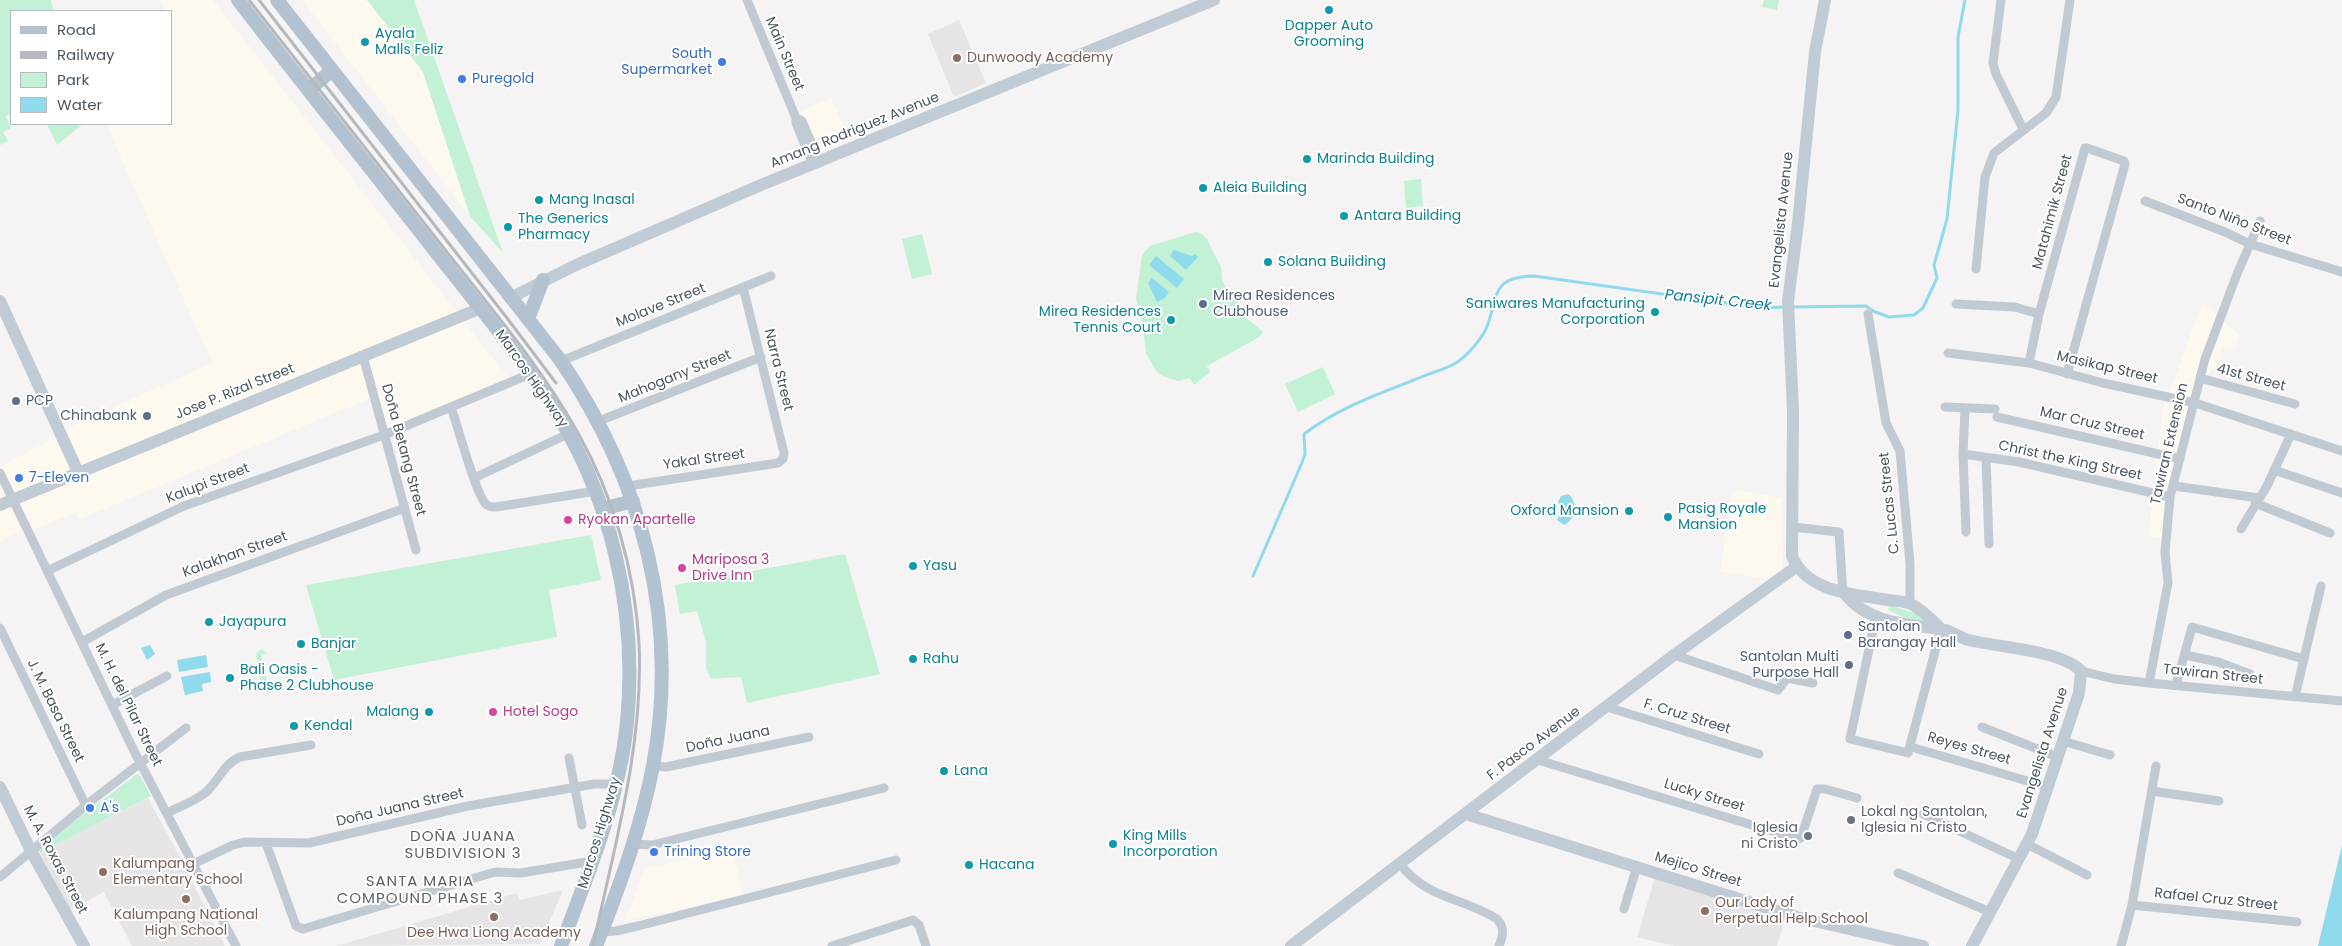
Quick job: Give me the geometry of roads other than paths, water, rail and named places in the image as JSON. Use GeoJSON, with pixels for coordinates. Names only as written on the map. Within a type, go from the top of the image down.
{"type":"FeatureCollection","features":[{"type":"Feature","properties":{"kind":"main road","name":"Marcos Highway"},"geometry":{"type":"LineString","coordinates":[[238,0],[481,308],[530,374],[568,434],[596,491],[602,508],[622,585],[630,639],[626,727],[617,784],[593,861],[560,946]]}},
{"type":"Feature","properties":{"kind":"main road"},"geometry":{"type":"LineString","coordinates":[[277,0],[561,361],[599,422],[634,501],[653,573],[661,641],[660,709],[653,766],[633,844],[596,946]]}},
{"type":"Feature","properties":{"kind":"main road"},"geometry":{"type":"LineString","coordinates":[[308,90],[332,70]]}},
{"type":"Feature","properties":{"kind":"main road"},"geometry":{"type":"LineString","coordinates":[[528,319],[543,280]]}},
{"type":"Feature","properties":{"kind":"main road"},"geometry":{"type":"LineString","coordinates":[[602,508],[634,501]]}},
{"type":"Feature","properties":{"kind":"street","name":"Main Street"},"geometry":{"type":"LineString","coordinates":[[747,0],[796,118],[802,121],[816,164]]}},
{"type":"Feature","properties":{"kind":"street","name":"Amang Rodriguez Avenue"},"geometry":{"type":"LineString","coordinates":[[510,298],[543,280],[761,185],[1214,0]]}},
{"type":"Feature","properties":{"kind":"street","name":"Evangelista Avenue"},"geometry":{"type":"LineString","coordinates":[[1796,567],[1792,556],[1792,411],[1787,315],[1815,52],[1826,0]]}},
{"type":"Feature","properties":{"kind":"street"},"geometry":{"type":"LineString","coordinates":[[2001,0],[1993,63],[1996,74],[2023,128]]}},
{"type":"Feature","properties":{"kind":"street"},"geometry":{"type":"LineString","coordinates":[[1976,269],[1985,177],[1994,153],[2023,128],[2046,113],[2056,98],[2070,0]]}},
{"type":"Feature","properties":{"kind":"street","name":"Matahimik Street"},"geometry":{"type":"LineString","coordinates":[[2029,363],[2039,314],[2084,148],[2124,161],[2123,172],[2068,374]]}},
{"type":"Feature","properties":{"kind":"street","name":"Santo Niño Street"},"geometry":{"type":"LineString","coordinates":[[2146,201],[2225,232],[2250,244],[2342,272]]}},
{"type":"Feature","properties":{"kind":"street","name":"Tawiran Extension"},"geometry":{"type":"LineString","coordinates":[[2149,682],[2168,583],[2165,552],[2170,497],[2200,378],[2216,328],[2260,221]]}},
{"type":"Feature","properties":{"kind":"street","name":"Molave Street"},"geometry":{"type":"LineString","coordinates":[[561,361],[771,276]]}},
{"type":"Feature","properties":{"kind":"street","name":"Narra Street"},"geometry":{"type":"LineString","coordinates":[[743,287],[784,453],[783,459]]}},
{"type":"Feature","properties":{"kind":"street"},"geometry":{"type":"LineString","coordinates":[[0,301],[78,472]]}},
{"type":"Feature","properties":{"kind":"street"},"geometry":{"type":"LineString","coordinates":[[1956,304],[2015,307],[2039,314]]}},
{"type":"Feature","properties":{"kind":"street","name":"Jose P. Rizal Street"},"geometry":{"type":"LineString","coordinates":[[6,502],[481,308]]}},
{"type":"Feature","properties":{"kind":"street","name":"C. Lucas Street"},"geometry":{"type":"LineString","coordinates":[[1868,314],[1886,424],[1900,451],[1910,564],[1910,604]]}},
{"type":"Feature","properties":{"kind":"street","name":"Masikap Street"},"geometry":{"type":"LineString","coordinates":[[1948,353],[2029,363],[2068,374],[2195,403],[2342,451]]}},
{"type":"Feature","properties":{"kind":"street","name":"Doña Betang Street"},"geometry":{"type":"LineString","coordinates":[[363,356],[416,550]]}},
{"type":"Feature","properties":{"kind":"street","name":"Mahogany Street"},"geometry":{"type":"LineString","coordinates":[[599,422],[761,357]]}},
{"type":"Feature","properties":{"kind":"street"},"geometry":{"type":"LineString","coordinates":[[384,435],[530,374]]}},
{"type":"Feature","properties":{"kind":"street","name":"41st Street"},"geometry":{"type":"LineString","coordinates":[[2200,378],[2295,404]]}},
{"type":"Feature","properties":{"kind":"street"},"geometry":{"type":"LineString","coordinates":[[451,407],[474,478],[487,505],[496,507],[596,491]]}},
{"type":"Feature","properties":{"kind":"street","name":"Mar Cruz Street"},"geometry":{"type":"LineString","coordinates":[[1944,407],[1996,413],[2180,459]]}},
{"type":"Feature","properties":{"kind":"street"},"geometry":{"type":"LineString","coordinates":[[1965,409],[1963,454],[1966,532]]}},
{"type":"Feature","properties":{"kind":"street"},"geometry":{"type":"LineString","coordinates":[[474,478],[568,434]]}},
{"type":"Feature","properties":{"kind":"street"},"geometry":{"type":"LineString","coordinates":[[2241,529],[2274,470],[2291,434]]}},
{"type":"Feature","properties":{"kind":"street","name":"Kalupi Street"},"geometry":{"type":"LineString","coordinates":[[47,571],[184,506],[384,435]]}},
{"type":"Feature","properties":{"kind":"street","name":"Christ the King Street"},"geometry":{"type":"LineString","coordinates":[[1963,454],[2019,462],[2170,497]]}},
{"type":"Feature","properties":{"kind":"street"},"geometry":{"type":"LineString","coordinates":[[1986,458],[1989,544]]}},
{"type":"Feature","properties":{"kind":"street","name":"Yakal Street"},"geometry":{"type":"LineString","coordinates":[[628,486],[778,463],[783,459]]}},
{"type":"Feature","properties":{"kind":"street"},"geometry":{"type":"LineString","coordinates":[[2274,470],[2342,493]]}},
{"type":"Feature","properties":{"kind":"street","name":"M. H. del Pilar Street"},"geometry":{"type":"LineString","coordinates":[[0,473],[6,502],[47,571],[140,764],[236,946]]}},
{"type":"Feature","properties":{"kind":"street"},"geometry":{"type":"LineString","coordinates":[[2174,486],[2257,501],[2330,534]]}},
{"type":"Feature","properties":{"kind":"street","name":"Kalakhan Street"},"geometry":{"type":"LineString","coordinates":[[82,642],[166,595],[405,508]]}},
{"type":"Feature","properties":{"kind":"street"},"geometry":{"type":"LineString","coordinates":[[1792,527],[1839,532],[1844,594],[1854,606],[1876,616],[1902,624],[1941,629],[1967,640],[2044,654],[2067,662],[2081,671]]}},
{"type":"Feature","properties":{"kind":"street"},"geometry":{"type":"LineString","coordinates":[[1796,567],[1809,578],[1844,594],[1910,604],[1933,620],[1941,629]]}},
{"type":"Feature","properties":{"kind":"street","name":"F. Pasco Avenue"},"geometry":{"type":"LineString","coordinates":[[1291,946],[1674,655],[1796,567]]}},
{"type":"Feature","properties":{"kind":"street"},"geometry":{"type":"LineString","coordinates":[[2295,697],[2321,586]]}},
{"type":"Feature","properties":{"kind":"street"},"geometry":{"type":"LineString","coordinates":[[1876,616],[1850,739],[1908,753],[1911,747],[1919,705],[1941,629]]}},
{"type":"Feature","properties":{"kind":"street"},"geometry":{"type":"LineString","coordinates":[[2176,685],[2192,627],[2304,659]]}},
{"type":"Feature","properties":{"kind":"street","name":"J. M. Basa Street"},"geometry":{"type":"LineString","coordinates":[[0,628],[86,806]]}},
{"type":"Feature","properties":{"kind":"street"},"geometry":{"type":"LineString","coordinates":[[1674,655],[1778,690],[1787,678],[1813,684]]}},
{"type":"Feature","properties":{"kind":"street"},"geometry":{"type":"LineString","coordinates":[[2185,655],[2218,662],[2250,674]]}},
{"type":"Feature","properties":{"kind":"street","name":"Evangelista Avenue"},"geometry":{"type":"LineString","coordinates":[[1972,946],[2027,844],[2063,741],[2078,692],[2081,671]]}},
{"type":"Feature","properties":{"kind":"street","name":"Tawiran Street"},"geometry":{"type":"LineString","coordinates":[[2081,671],[2114,678],[2342,701]]}},
{"type":"Feature","properties":{"kind":"street"},"geometry":{"type":"LineString","coordinates":[[112,705],[167,676]]}},
{"type":"Feature","properties":{"kind":"street","name":"F. Cruz Street"},"geometry":{"type":"LineString","coordinates":[[1607,707],[1759,754]]}},
{"type":"Feature","properties":{"kind":"street"},"geometry":{"type":"LineString","coordinates":[[1982,727],[2058,757]]}},
{"type":"Feature","properties":{"kind":"street"},"geometry":{"type":"LineString","coordinates":[[0,877],[86,806],[186,728]]}},
{"type":"Feature","properties":{"kind":"street","name":"Doña Juana"},"geometry":{"type":"LineString","coordinates":[[653,766],[666,768],[809,737]]}},
{"type":"Feature","properties":{"kind":"street"},"geometry":{"type":"LineString","coordinates":[[2063,741],[2110,755]]}},
{"type":"Feature","properties":{"kind":"street"},"geometry":{"type":"LineString","coordinates":[[167,813],[203,795],[214,785],[230,761],[240,757],[311,745]]}},
{"type":"Feature","properties":{"kind":"street","name":"Reyes Street"},"geometry":{"type":"LineString","coordinates":[[1911,747],[2048,787]]}},
{"type":"Feature","properties":{"kind":"street"},"geometry":{"type":"LineString","coordinates":[[569,758],[582,825]]}},
{"type":"Feature","properties":{"kind":"street","name":"Lucky Street"},"geometry":{"type":"LineString","coordinates":[[1538,760],[1798,839],[1801,838],[1817,789],[1826,789],[1857,798]]}},
{"type":"Feature","properties":{"kind":"street"},"geometry":{"type":"LineString","coordinates":[[2121,946],[2132,905],[2156,766]]}},
{"type":"Feature","properties":{"kind":"street","name":"Doña Juana Street"},"geometry":{"type":"LineString","coordinates":[[193,864],[233,845],[246,842],[309,843],[468,806],[594,784],[617,784]]}},
{"type":"Feature","properties":{"kind":"street","name":"M. A. Roxas Street"},"geometry":{"type":"LineString","coordinates":[[0,787],[31,851],[84,946]]}},
{"type":"Feature","properties":{"kind":"street"},"geometry":{"type":"LineString","coordinates":[[633,844],[652,845],[884,788]]}},
{"type":"Feature","properties":{"kind":"street"},"geometry":{"type":"LineString","coordinates":[[2152,791],[2220,801]]}},
{"type":"Feature","properties":{"kind":"street","name":"Mejico Street"},"geometry":{"type":"LineString","coordinates":[[1466,814],[1797,917],[1922,946]]}},
{"type":"Feature","properties":{"kind":"street"},"geometry":{"type":"LineString","coordinates":[[1923,814],[2019,860]]}},
{"type":"Feature","properties":{"kind":"street"},"geometry":{"type":"LineString","coordinates":[[266,843],[296,926],[303,929],[495,872],[521,872],[593,861]]}},
{"type":"Feature","properties":{"kind":"street"},"geometry":{"type":"LineString","coordinates":[[2027,844],[2086,875]]}},
{"type":"Feature","properties":{"kind":"street"},"geometry":{"type":"LineString","coordinates":[[602,932],[638,926],[896,860]]}},
{"type":"Feature","properties":{"kind":"street"},"geometry":{"type":"LineString","coordinates":[[1400,864],[1411,878],[1426,889],[1497,919],[1502,925],[1503,931],[1498,946]]}},
{"type":"Feature","properties":{"kind":"street"},"geometry":{"type":"LineString","coordinates":[[1624,909],[1636,866]]}},
{"type":"Feature","properties":{"kind":"street"},"geometry":{"type":"LineString","coordinates":[[1898,873],[1990,912]]}},
{"type":"Feature","properties":{"kind":"street","name":"Rafael Cruz Street"},"geometry":{"type":"LineString","coordinates":[[2132,905],[2297,922]]}},
{"type":"Feature","properties":{"kind":"street"},"geometry":{"type":"LineString","coordinates":[[832,946],[913,920],[920,924],[926,946]]}},
{"type":"Feature","properties":{"kind":"water"},"geometry":{"type":"Polygon","coordinates":[[[1174,250],[1192,256],[1195,254],[1198,257],[1186,270],[1170,256],[1174,250]]]}},
{"type":"Feature","properties":{"kind":"water"},"geometry":{"type":"Polygon","coordinates":[[[1156,256],[1184,279],[1177,288],[1149,265],[1156,256]]]}},
{"type":"Feature","properties":{"kind":"water"},"geometry":{"type":"Polygon","coordinates":[[[1152,278],[1169,292],[1165,298],[1157,302],[1148,283],[1152,278]]]}},
{"type":"Feature","properties":{"kind":"water"},"geometry":{"type":"Polygon","coordinates":[[[1568,494],[1574,502],[1574,511],[1571,519],[1564,525],[1557,520],[1561,510],[1558,502],[1561,496],[1568,494]]]}},
{"type":"Feature","properties":{"kind":"water"},"geometry":{"type":"Polygon","coordinates":[[[150,645],[155,654],[147,660],[141,648],[150,645]]]}},
{"type":"Feature","properties":{"kind":"water"},"geometry":{"type":"Polygon","coordinates":[[[206,655],[208,667],[179,672],[177,660],[206,655]]]}},
{"type":"Feature","properties":{"kind":"water"},"geometry":{"type":"Polygon","coordinates":[[[210,672],[211,682],[202,684],[203,691],[185,695],[181,677],[210,672]]]}},
{"type":"Feature","properties":{"kind":"water"},"geometry":{"type":"Polygon","coordinates":[[[2342,845],[2342,946],[2318,946],[2342,845]]]}},
{"type":"Feature","properties":{"kind":"waterway","name":"Pansipit Creek"},"geometry":{"type":"LineString","coordinates":[[1791,307],[1866,306],[1889,317],[1914,315],[1923,308],[1937,278],[1934,265],[1947,219],[1958,110],[1958,37],[1965,0]]}},
{"type":"Feature","properties":{"kind":"waterway","name":"Pansipit Creek"},"geometry":{"type":"LineString","coordinates":[[1253,576],[1305,454],[1304,434],[1330,417],[1357,403],[1446,368],[1461,360],[1483,335],[1496,295],[1504,283],[1521,277],[1534,276],[1762,308],[1785,307]]}},
{"type":"Feature","properties":{"kind":"railway"},"geometry":{"type":"LineString","coordinates":[[249,0],[527,355],[578,433],[591,457],[612,508],[633,589],[639,643],[639,681],[637,719],[626,796],[593,946]]}},
{"type":"Feature","properties":{"kind":"railway"},"geometry":{"type":"LineString","coordinates":[[259,0],[556,383]]}},
{"type":"Feature","properties":{"kind":"place","name":"Dapper Auto Grooming"},"geometry":{"type":"Point","coordinates":[1329,10]}},
{"type":"Feature","properties":{"kind":"place","name":"Ayala Malls Feliz"},"geometry":{"type":"Point","coordinates":[365,42]}},
{"type":"Feature","properties":{"kind":"place","name":"Dunwoody Academy"},"geometry":{"type":"Point","coordinates":[957,58]}},
{"type":"Feature","properties":{"kind":"place","name":"South Supermarket"},"geometry":{"type":"Point","coordinates":[722,62]}},
{"type":"Feature","properties":{"kind":"place","name":"Puregold"},"geometry":{"type":"Point","coordinates":[462,79]}},
{"type":"Feature","properties":{"kind":"place","name":"Marinda Building"},"geometry":{"type":"Point","coordinates":[1307,159]}},
{"type":"Feature","properties":{"kind":"place","name":"Aleia Building"},"geometry":{"type":"Point","coordinates":[1203,188]}},
{"type":"Feature","properties":{"kind":"place","name":"Mang Inasal"},"geometry":{"type":"Point","coordinates":[539,200]}},
{"type":"Feature","properties":{"kind":"place","name":"Antara Building"},"geometry":{"type":"Point","coordinates":[1344,216]}},
{"type":"Feature","properties":{"kind":"place","name":"The Generics Pharmacy"},"geometry":{"type":"Point","coordinates":[508,227]}},
{"type":"Feature","properties":{"kind":"place","name":"Solana Building"},"geometry":{"type":"Point","coordinates":[1268,262]}},
{"type":"Feature","properties":{"kind":"place","name":"Mirea Residences Clubhouse"},"geometry":{"type":"Point","coordinates":[1203,304]}},
{"type":"Feature","properties":{"kind":"place","name":"Saniwares Manufacturing Corporation"},"geometry":{"type":"Point","coordinates":[1655,312]}},
{"type":"Feature","properties":{"kind":"place","name":"Mirea Residences Tennis Court"},"geometry":{"type":"Point","coordinates":[1171,320]}},
{"type":"Feature","properties":{"kind":"place","name":"PCP"},"geometry":{"type":"Point","coordinates":[16,401]}},
{"type":"Feature","properties":{"kind":"place","name":"Chinabank"},"geometry":{"type":"Point","coordinates":[147,416]}},
{"type":"Feature","properties":{"kind":"place","name":"7-Eleven"},"geometry":{"type":"Point","coordinates":[19,478]}},
{"type":"Feature","properties":{"kind":"place","name":"Oxford Mansion"},"geometry":{"type":"Point","coordinates":[1629,511]}},
{"type":"Feature","properties":{"kind":"place","name":"Pasig Royale Mansion"},"geometry":{"type":"Point","coordinates":[1668,517]}},
{"type":"Feature","properties":{"kind":"place","name":"Ryokan Apartelle"},"geometry":{"type":"Point","coordinates":[568,520]}},
{"type":"Feature","properties":{"kind":"place","name":"Yasu"},"geometry":{"type":"Point","coordinates":[913,566]}},
{"type":"Feature","properties":{"kind":"place","name":"Mariposa 3 Drive Inn"},"geometry":{"type":"Point","coordinates":[682,568]}},
{"type":"Feature","properties":{"kind":"place","name":"Jayapura"},"geometry":{"type":"Point","coordinates":[209,622]}},
{"type":"Feature","properties":{"kind":"place","name":"Santolan Barangay Hall"},"geometry":{"type":"Point","coordinates":[1848,635]}},
{"type":"Feature","properties":{"kind":"place","name":"Banjar"},"geometry":{"type":"Point","coordinates":[301,644]}},
{"type":"Feature","properties":{"kind":"place","name":"Rahu"},"geometry":{"type":"Point","coordinates":[913,659]}},
{"type":"Feature","properties":{"kind":"place","name":"Santolan Multi Purpose Hall"},"geometry":{"type":"Point","coordinates":[1849,665]}},
{"type":"Feature","properties":{"kind":"place","name":"Bali Oasis - Phase 2 Clubhouse"},"geometry":{"type":"Point","coordinates":[230,678]}},
{"type":"Feature","properties":{"kind":"place","name":"Malang"},"geometry":{"type":"Point","coordinates":[429,712]}},
{"type":"Feature","properties":{"kind":"place","name":"Hotel Sogo"},"geometry":{"type":"Point","coordinates":[493,712]}},
{"type":"Feature","properties":{"kind":"place","name":"Kendal"},"geometry":{"type":"Point","coordinates":[294,726]}},
{"type":"Feature","properties":{"kind":"place","name":"Lana"},"geometry":{"type":"Point","coordinates":[944,771]}},
{"type":"Feature","properties":{"kind":"place","name":"A's"},"geometry":{"type":"Point","coordinates":[90,808]}},
{"type":"Feature","properties":{"kind":"place","name":"Lokal ng Santolan, Iglesia ni Cristo"},"geometry":{"type":"Point","coordinates":[1851,820]}},
{"type":"Feature","properties":{"kind":"place","name":"Iglesia ni Cristo"},"geometry":{"type":"Point","coordinates":[1808,836]}},
{"type":"Feature","properties":{"kind":"place","name":"King Mills Incorporation"},"geometry":{"type":"Point","coordinates":[1113,844]}},
{"type":"Feature","properties":{"kind":"place","name":"Trining Store"},"geometry":{"type":"Point","coordinates":[654,852]}},
{"type":"Feature","properties":{"kind":"place","name":"Hacana"},"geometry":{"type":"Point","coordinates":[969,865]}},
{"type":"Feature","properties":{"kind":"place","name":"Kalumpang Elementary School"},"geometry":{"type":"Point","coordinates":[103,872]}},
{"type":"Feature","properties":{"kind":"place","name":"Kalumpang National High School"},"geometry":{"type":"Point","coordinates":[186,899]}},
{"type":"Feature","properties":{"kind":"place","name":"Our Lady of Perpetual Help School"},"geometry":{"type":"Point","coordinates":[1705,911]}},
{"type":"Feature","properties":{"kind":"place","name":"Dee Hwa Liong Academy"},"geometry":{"type":"Point","coordinates":[494,917]}},
{"type":"Feature","properties":{"kind":"district","name":"DOÑA JUANA SUBDIVISION 3"},"geometry":{"type":"Point","coordinates":[463,846]}},
{"type":"Feature","properties":{"kind":"district","name":"SANTA MARIA COMPOUND PHASE 3"},"geometry":{"type":"Point","coordinates":[420,890]}}]}
